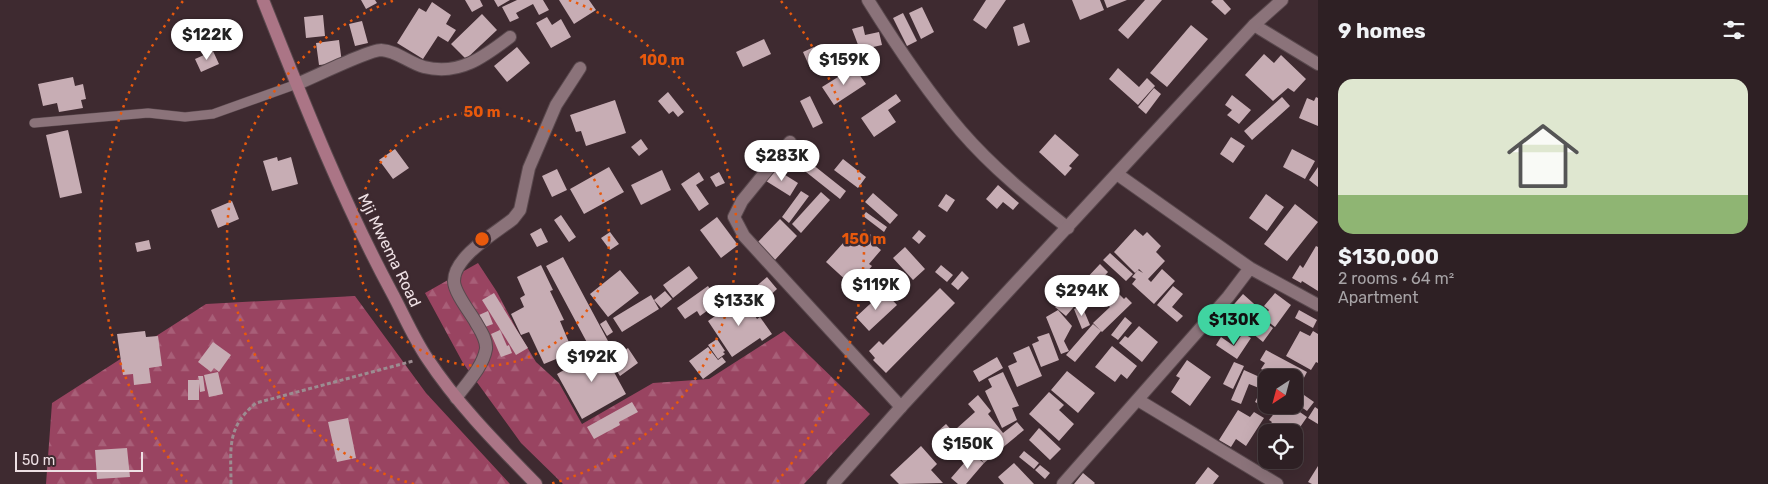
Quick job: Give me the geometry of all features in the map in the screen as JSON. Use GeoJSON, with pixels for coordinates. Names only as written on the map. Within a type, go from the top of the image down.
{"type":"FeatureCollection","features":[{"type":"Feature","properties":{"kind":"main road","name":"Mji Mwema Road"},"geometry":{"type":"LineString","coordinates":[[263,0],[365,243],[426,357],[456,398],[487,434],[536,484]]}},
{"type":"Feature","properties":{"kind":"street"},"geometry":{"type":"LineString","coordinates":[[868,0],[911,65],[961,131],[1031,199],[1068,228]]}},
{"type":"Feature","properties":{"kind":"street"},"geometry":{"type":"LineString","coordinates":[[833,484],[901,407],[1254,25],[1282,0]]}},
{"type":"Feature","properties":{"kind":"street"},"geometry":{"type":"LineString","coordinates":[[1254,25],[1318,64]]}},
{"type":"Feature","properties":{"kind":"street"},"geometry":{"type":"LineString","coordinates":[[297,84],[380,50],[398,54],[424,67],[456,69],[491,52],[510,36]]}},
{"type":"Feature","properties":{"kind":"street"},"geometry":{"type":"LineString","coordinates":[[456,398],[479,365],[486,348],[484,337],[456,287],[454,282],[455,276],[463,260],[472,249],[519,213],[529,168],[556,105],[580,68]]}},
{"type":"Feature","properties":{"kind":"street"},"geometry":{"type":"LineString","coordinates":[[790,142],[742,201],[734,217],[744,236],[901,407]]}},
{"type":"Feature","properties":{"kind":"street"},"geometry":{"type":"LineString","coordinates":[[1117,174],[1250,268],[1318,304]]}},
{"type":"Feature","properties":{"kind":"street"},"geometry":{"type":"LineString","coordinates":[[1063,484],[1228,297],[1250,268]]}},
{"type":"Feature","properties":{"kind":"street"},"geometry":{"type":"LineString","coordinates":[[1138,400],[1277,484]]}},
{"type":"Feature","properties":{"kind":"lane"},"geometry":{"type":"LineString","coordinates":[[34,123],[148,112],[185,117],[213,114],[297,84]]}},
{"type":"Feature","properties":{"kind":"path"},"geometry":{"type":"LineString","coordinates":[[231,484],[231,444],[235,428],[244,413],[256,403],[426,357]]}},
{"type":"Feature","properties":{"kind":"green space"},"geometry":{"type":"Polygon","coordinates":[[[478,263],[497,292],[536,362],[559,383],[582,424],[653,383],[709,379],[784,331],[870,414],[804,484],[563,484],[521,443],[463,363],[425,293],[478,263]]]}},
{"type":"Feature","properties":{"kind":"green space"},"geometry":{"type":"Polygon","coordinates":[[[355,296],[426,393],[510,484],[46,484],[52,403],[206,304],[355,296]]]}},
{"type":"Feature","properties":{"kind":"building"},"geometry":{"type":"Polygon","coordinates":[[[361,0],[375,0],[377,3],[366,9],[361,0]]]}},
{"type":"Feature","properties":{"kind":"building"},"geometry":{"type":"Polygon","coordinates":[[[465,0],[480,0],[483,6],[472,12],[465,0]]]}},
{"type":"Feature","properties":{"kind":"building"},"geometry":{"type":"Polygon","coordinates":[[[494,0],[510,0],[498,7],[494,0]]]}},
{"type":"Feature","properties":{"kind":"building"},"geometry":{"type":"Polygon","coordinates":[[[517,0],[543,0],[549,10],[539,15],[533,4],[516,13],[519,18],[510,22],[502,7],[517,0]]]}},
{"type":"Feature","properties":{"kind":"building"},"geometry":{"type":"Polygon","coordinates":[[[559,0],[589,0],[596,10],[574,24],[559,0]]]}},
{"type":"Feature","properties":{"kind":"building"},"geometry":{"type":"Polygon","coordinates":[[[986,0],[1006,0],[986,29],[973,20],[986,0]]]}},
{"type":"Feature","properties":{"kind":"building"},"geometry":{"type":"Polygon","coordinates":[[[1072,0],[1100,0],[1104,10],[1080,20],[1072,0]]]}},
{"type":"Feature","properties":{"kind":"building"},"geometry":{"type":"Polygon","coordinates":[[[1104,0],[1127,0],[1107,8],[1104,0]]]}},
{"type":"Feature","properties":{"kind":"building"},"geometry":{"type":"Polygon","coordinates":[[[1145,0],[1162,0],[1128,39],[1118,30],[1145,0]]]}},
{"type":"Feature","properties":{"kind":"building"},"geometry":{"type":"Polygon","coordinates":[[[1213,0],[1223,0],[1231,9],[1225,15],[1211,2],[1213,0]]]}},
{"type":"Feature","properties":{"kind":"building"},"geometry":{"type":"Polygon","coordinates":[[[432,2],[451,15],[446,24],[456,30],[448,42],[438,36],[423,59],[397,43],[419,8],[426,12],[432,2]]]}},
{"type":"Feature","properties":{"kind":"building"},"geometry":{"type":"Polygon","coordinates":[[[922,7],[934,32],[921,39],[909,13],[922,7]]]}},
{"type":"Feature","properties":{"kind":"building"},"geometry":{"type":"Polygon","coordinates":[[[903,13],[917,41],[907,46],[893,18],[903,13]]]}},
{"type":"Feature","properties":{"kind":"building"},"geometry":{"type":"Polygon","coordinates":[[[482,14],[497,30],[466,59],[451,44],[482,14]]]}},
{"type":"Feature","properties":{"kind":"building"},"geometry":{"type":"Polygon","coordinates":[[[323,15],[325,36],[306,38],[304,17],[323,15]]]}},
{"type":"Feature","properties":{"kind":"building"},"geometry":{"type":"Polygon","coordinates":[[[547,17],[552,25],[561,19],[571,37],[551,48],[536,23],[547,17]]]}},
{"type":"Feature","properties":{"kind":"building"},"geometry":{"type":"Polygon","coordinates":[[[362,21],[368,43],[355,46],[349,24],[362,21]]]}},
{"type":"Feature","properties":{"kind":"building"},"geometry":{"type":"Polygon","coordinates":[[[1024,23],[1030,42],[1018,46],[1013,27],[1024,23]]]}},
{"type":"Feature","properties":{"kind":"building"},"geometry":{"type":"Polygon","coordinates":[[[1191,25],[1208,39],[1167,87],[1150,73],[1191,25]]]}},
{"type":"Feature","properties":{"kind":"building"},"geometry":{"type":"Polygon","coordinates":[[[863,26],[865,35],[879,32],[882,45],[860,50],[852,29],[863,26]]]}},
{"type":"Feature","properties":{"kind":"building"},"geometry":{"type":"Polygon","coordinates":[[[764,39],[771,54],[743,67],[736,52],[764,39]]]}},
{"type":"Feature","properties":{"kind":"building"},"geometry":{"type":"Polygon","coordinates":[[[339,40],[342,63],[319,65],[316,43],[339,40]]]}},
{"type":"Feature","properties":{"kind":"building"},"geometry":{"type":"Polygon","coordinates":[[[517,47],[530,63],[507,82],[494,66],[517,47]]]}},
{"type":"Feature","properties":{"kind":"building"},"geometry":{"type":"Polygon","coordinates":[[[814,47],[823,65],[811,70],[803,52],[814,47]]]}},
{"type":"Feature","properties":{"kind":"building"},"geometry":{"type":"Polygon","coordinates":[[[213,51],[219,64],[201,72],[195,59],[213,51]]]}},
{"type":"Feature","properties":{"kind":"building"},"geometry":{"type":"Polygon","coordinates":[[[1264,54],[1274,63],[1281,55],[1306,79],[1294,92],[1288,88],[1273,101],[1245,75],[1264,54]]]}},
{"type":"Feature","properties":{"kind":"building"},"geometry":{"type":"Polygon","coordinates":[[[854,67],[866,84],[834,105],[822,87],[854,67]]]}},
{"type":"Feature","properties":{"kind":"building"},"geometry":{"type":"Polygon","coordinates":[[[1118,68],[1139,87],[1147,78],[1155,86],[1138,105],[1109,79],[1118,68]]]}},
{"type":"Feature","properties":{"kind":"building"},"geometry":{"type":"Polygon","coordinates":[[[73,77],[75,86],[83,84],[86,99],[81,100],[83,108],[59,112],[57,103],[43,106],[38,84],[73,77]]]}},
{"type":"Feature","properties":{"kind":"building"},"geometry":{"type":"Polygon","coordinates":[[[1154,88],[1161,94],[1146,114],[1138,107],[1154,88]]]}},
{"type":"Feature","properties":{"kind":"building"},"geometry":{"type":"Polygon","coordinates":[[[668,92],[684,112],[678,117],[673,111],[669,114],[658,101],[668,92]]]}},
{"type":"Feature","properties":{"kind":"building"},"geometry":{"type":"Polygon","coordinates":[[[896,94],[901,101],[888,110],[896,122],[874,137],[861,118],[896,94]]]}},
{"type":"Feature","properties":{"kind":"building"},"geometry":{"type":"Polygon","coordinates":[[[1232,95],[1251,110],[1239,124],[1227,115],[1232,110],[1225,105],[1232,95]]]}},
{"type":"Feature","properties":{"kind":"building"},"geometry":{"type":"Polygon","coordinates":[[[810,96],[823,123],[813,128],[800,101],[810,96]]]}},
{"type":"Feature","properties":{"kind":"building"},"geometry":{"type":"Polygon","coordinates":[[[1282,97],[1290,106],[1252,140],[1244,131],[1282,97]]]}},
{"type":"Feature","properties":{"kind":"building"},"geometry":{"type":"Polygon","coordinates":[[[1316,97],[1318,98],[1318,126],[1299,118],[1307,98],[1314,101],[1316,97]]]}},
{"type":"Feature","properties":{"kind":"building"},"geometry":{"type":"Polygon","coordinates":[[[615,100],[626,133],[586,146],[581,131],[576,132],[570,115],[615,100]]]}},
{"type":"Feature","properties":{"kind":"building"},"geometry":{"type":"Polygon","coordinates":[[[68,130],[82,193],[60,198],[46,135],[68,130]]]}},
{"type":"Feature","properties":{"kind":"building"},"geometry":{"type":"Polygon","coordinates":[[[1055,134],[1079,155],[1069,166],[1072,168],[1065,176],[1039,152],[1055,134]]]}},
{"type":"Feature","properties":{"kind":"building"},"geometry":{"type":"Polygon","coordinates":[[[1231,137],[1245,146],[1233,163],[1220,154],[1231,137]]]}},
{"type":"Feature","properties":{"kind":"building"},"geometry":{"type":"Polygon","coordinates":[[[641,139],[648,149],[639,156],[631,147],[641,139]]]}},
{"type":"Feature","properties":{"kind":"building"},"geometry":{"type":"Polygon","coordinates":[[[800,144],[810,151],[798,168],[789,162],[800,144]]]}},
{"type":"Feature","properties":{"kind":"building"},"geometry":{"type":"Polygon","coordinates":[[[395,149],[409,168],[393,179],[379,160],[395,149]]]}},
{"type":"Feature","properties":{"kind":"building"},"geometry":{"type":"Polygon","coordinates":[[[1292,149],[1315,161],[1305,179],[1283,167],[1292,149]]]}},
{"type":"Feature","properties":{"kind":"building"},"geometry":{"type":"Polygon","coordinates":[[[277,157],[278,161],[291,157],[298,184],[272,191],[263,161],[277,157]]]}},
{"type":"Feature","properties":{"kind":"building"},"geometry":{"type":"Polygon","coordinates":[[[843,159],[866,177],[858,188],[834,170],[843,159]]]}},
{"type":"Feature","properties":{"kind":"building"},"geometry":{"type":"Polygon","coordinates":[[[812,164],[846,191],[840,199],[806,172],[812,164]]]}},
{"type":"Feature","properties":{"kind":"building"},"geometry":{"type":"Polygon","coordinates":[[[609,167],[624,192],[584,214],[570,189],[609,167]]]}},
{"type":"Feature","properties":{"kind":"building"},"geometry":{"type":"Polygon","coordinates":[[[1318,167],[1318,187],[1309,180],[1318,167]]]}},
{"type":"Feature","properties":{"kind":"building"},"geometry":{"type":"Polygon","coordinates":[[[774,168],[798,183],[790,196],[766,181],[774,168]]]}},
{"type":"Feature","properties":{"kind":"building"},"geometry":{"type":"Polygon","coordinates":[[[557,169],[567,190],[552,197],[542,176],[557,169]]]}},
{"type":"Feature","properties":{"kind":"building"},"geometry":{"type":"Polygon","coordinates":[[[662,170],[671,190],[641,205],[631,185],[662,170]]]}},
{"type":"Feature","properties":{"kind":"building"},"geometry":{"type":"Polygon","coordinates":[[[699,172],[704,180],[696,185],[709,204],[699,211],[681,184],[699,172]]]}},
{"type":"Feature","properties":{"kind":"building"},"geometry":{"type":"Polygon","coordinates":[[[719,172],[725,183],[716,187],[710,177],[719,172]]]}},
{"type":"Feature","properties":{"kind":"building"},"geometry":{"type":"Polygon","coordinates":[[[998,185],[1019,203],[1013,210],[1003,202],[997,209],[986,199],[998,185]]]}},
{"type":"Feature","properties":{"kind":"building"},"geometry":{"type":"Polygon","coordinates":[[[801,191],[809,196],[789,223],[782,217],[801,191]]]}},
{"type":"Feature","properties":{"kind":"building"},"geometry":{"type":"Polygon","coordinates":[[[821,192],[830,200],[801,233],[792,224],[821,192]]]}},
{"type":"Feature","properties":{"kind":"building"},"geometry":{"type":"Polygon","coordinates":[[[873,193],[898,215],[890,224],[865,202],[873,193]]]}},
{"type":"Feature","properties":{"kind":"building"},"geometry":{"type":"Polygon","coordinates":[[[946,194],[955,200],[947,212],[938,206],[946,194]]]}},
{"type":"Feature","properties":{"kind":"building"},"geometry":{"type":"Polygon","coordinates":[[[1266,194],[1284,207],[1267,231],[1249,218],[1266,194]]]}},
{"type":"Feature","properties":{"kind":"building"},"geometry":{"type":"Polygon","coordinates":[[[232,201],[239,219],[218,228],[211,210],[232,201]]]}},
{"type":"Feature","properties":{"kind":"building"},"geometry":{"type":"Polygon","coordinates":[[[1295,204],[1318,222],[1287,261],[1264,244],[1295,204]]]}},
{"type":"Feature","properties":{"kind":"building"},"geometry":{"type":"Polygon","coordinates":[[[866,212],[887,227],[884,232],[863,216],[866,212]]]}},
{"type":"Feature","properties":{"kind":"building"},"geometry":{"type":"Polygon","coordinates":[[[561,215],[576,237],[569,242],[554,220],[561,215]]]}},
{"type":"Feature","properties":{"kind":"building"},"geometry":{"type":"Polygon","coordinates":[[[717,217],[738,245],[721,258],[700,230],[717,217]]]}},
{"type":"Feature","properties":{"kind":"building"},"geometry":{"type":"Polygon","coordinates":[[[780,219],[797,236],[774,261],[756,244],[780,219]]]}},
{"type":"Feature","properties":{"kind":"building"},"geometry":{"type":"Polygon","coordinates":[[[541,228],[548,242],[537,247],[530,234],[541,228]]]}},
{"type":"Feature","properties":{"kind":"building"},"geometry":{"type":"Polygon","coordinates":[[[1135,229],[1143,236],[1147,232],[1161,246],[1156,252],[1165,261],[1148,279],[1151,282],[1162,269],[1175,281],[1154,304],[1132,284],[1136,279],[1132,277],[1138,270],[1135,273],[1114,252],[1135,229]]]}},
{"type":"Feature","properties":{"kind":"building"},"geometry":{"type":"Polygon","coordinates":[[[919,230],[926,236],[919,244],[912,238],[919,230]]]}},
{"type":"Feature","properties":{"kind":"building"},"geometry":{"type":"Polygon","coordinates":[[[610,232],[619,244],[610,250],[601,238],[610,232]]]}},
{"type":"Feature","properties":{"kind":"building"},"geometry":{"type":"Polygon","coordinates":[[[853,232],[864,241],[870,234],[877,241],[874,244],[881,250],[869,264],[872,266],[862,278],[857,274],[849,283],[826,262],[853,232]]]}},
{"type":"Feature","properties":{"kind":"building"},"geometry":{"type":"Polygon","coordinates":[[[149,240],[151,249],[137,252],[135,243],[149,240]]]}},
{"type":"Feature","properties":{"kind":"building"},"geometry":{"type":"Polygon","coordinates":[[[1316,246],[1318,247],[1318,291],[1302,281],[1301,283],[1292,278],[1300,265],[1303,268],[1316,246]]]}},
{"type":"Feature","properties":{"kind":"building"},"geometry":{"type":"Polygon","coordinates":[[[905,247],[925,269],[913,280],[893,258],[905,247]]]}},
{"type":"Feature","properties":{"kind":"building"},"geometry":{"type":"Polygon","coordinates":[[[1110,253],[1133,274],[1126,281],[1103,260],[1110,253]]]}},
{"type":"Feature","properties":{"kind":"building"},"geometry":{"type":"Polygon","coordinates":[[[563,257],[608,341],[591,350],[546,266],[563,257]]]}},
{"type":"Feature","properties":{"kind":"building"},"geometry":{"type":"Polygon","coordinates":[[[1100,264],[1108,272],[1093,289],[1084,281],[1100,264]]]}},
{"type":"Feature","properties":{"kind":"building"},"geometry":{"type":"Polygon","coordinates":[[[541,265],[553,290],[550,291],[564,320],[560,321],[573,352],[544,364],[529,332],[521,335],[511,314],[524,307],[520,298],[525,295],[517,277],[541,265]]]}},
{"type":"Feature","properties":{"kind":"building"},"geometry":{"type":"Polygon","coordinates":[[[941,265],[953,275],[947,282],[935,272],[941,265]]]}},
{"type":"Feature","properties":{"kind":"building"},"geometry":{"type":"Polygon","coordinates":[[[689,266],[698,278],[673,298],[663,285],[689,266]]]}},
{"type":"Feature","properties":{"kind":"building"},"geometry":{"type":"Polygon","coordinates":[[[620,270],[639,293],[608,317],[590,294],[620,270]]]}},
{"type":"Feature","properties":{"kind":"building"},"geometry":{"type":"Polygon","coordinates":[[[962,271],[969,278],[958,290],[951,284],[962,271]]]}},
{"type":"Feature","properties":{"kind":"building"},"geometry":{"type":"Polygon","coordinates":[[[767,277],[777,289],[755,309],[744,297],[767,277]]]}},
{"type":"Feature","properties":{"kind":"building"},"geometry":{"type":"Polygon","coordinates":[[[1106,281],[1124,299],[1126,297],[1132,303],[1102,332],[1093,323],[1110,307],[1095,292],[1106,281]]]}},
{"type":"Feature","properties":{"kind":"building"},"geometry":{"type":"Polygon","coordinates":[[[708,286],[719,302],[700,316],[697,311],[685,319],[677,308],[708,286]]]}},
{"type":"Feature","properties":{"kind":"building"},"geometry":{"type":"Polygon","coordinates":[[[1173,286],[1183,294],[1172,307],[1183,316],[1177,322],[1157,305],[1173,286]]]}},
{"type":"Feature","properties":{"kind":"building"},"geometry":{"type":"Polygon","coordinates":[[[940,288],[955,303],[886,373],[873,360],[875,358],[869,351],[879,341],[883,345],[940,288]]]}},
{"type":"Feature","properties":{"kind":"building"},"geometry":{"type":"Polygon","coordinates":[[[665,291],[672,299],[661,308],[654,300],[665,291]]]}},
{"type":"Feature","properties":{"kind":"building"},"geometry":{"type":"Polygon","coordinates":[[[884,291],[897,305],[869,331],[856,317],[884,291]]]}},
{"type":"Feature","properties":{"kind":"building"},"geometry":{"type":"Polygon","coordinates":[[[494,293],[528,348],[516,355],[482,300],[494,293]]]}},
{"type":"Feature","properties":{"kind":"building"},"geometry":{"type":"Polygon","coordinates":[[[1067,293],[1078,302],[1066,316],[1055,307],[1067,293]]]}},
{"type":"Feature","properties":{"kind":"building"},"geometry":{"type":"Polygon","coordinates":[[[1275,293],[1291,305],[1275,327],[1263,318],[1269,310],[1264,306],[1275,293]]]}},
{"type":"Feature","properties":{"kind":"building"},"geometry":{"type":"Polygon","coordinates":[[[1243,294],[1262,311],[1246,328],[1228,311],[1243,294]]]}},
{"type":"Feature","properties":{"kind":"building"},"geometry":{"type":"Polygon","coordinates":[[[651,295],[659,309],[622,332],[613,318],[651,295]]]}},
{"type":"Feature","properties":{"kind":"building"},"geometry":{"type":"Polygon","coordinates":[[[743,297],[757,319],[760,317],[772,334],[762,341],[760,338],[732,357],[708,321],[743,297]]]}},
{"type":"Feature","properties":{"kind":"building"},"geometry":{"type":"Polygon","coordinates":[[[1082,306],[1090,325],[1082,329],[1074,309],[1082,306]]]}},
{"type":"Feature","properties":{"kind":"building"},"geometry":{"type":"Polygon","coordinates":[[[1058,310],[1072,326],[1064,341],[1069,351],[1061,354],[1046,317],[1058,310]]]}},
{"type":"Feature","properties":{"kind":"building"},"geometry":{"type":"Polygon","coordinates":[[[1299,310],[1317,320],[1313,328],[1295,318],[1299,310]]]}},
{"type":"Feature","properties":{"kind":"building"},"geometry":{"type":"Polygon","coordinates":[[[488,311],[493,324],[485,327],[479,315],[488,311]]]}},
{"type":"Feature","properties":{"kind":"building"},"geometry":{"type":"Polygon","coordinates":[[[1227,312],[1235,319],[1221,333],[1213,326],[1227,312]]]}},
{"type":"Feature","properties":{"kind":"building"},"geometry":{"type":"Polygon","coordinates":[[[1125,317],[1132,323],[1118,340],[1111,335],[1125,317]]]}},
{"type":"Feature","properties":{"kind":"building"},"geometry":{"type":"Polygon","coordinates":[[[606,320],[613,332],[607,336],[600,324],[606,320]]]}},
{"type":"Feature","properties":{"kind":"building"},"geometry":{"type":"Polygon","coordinates":[[[1263,320],[1273,328],[1263,342],[1252,333],[1263,320]]]}},
{"type":"Feature","properties":{"kind":"building"},"geometry":{"type":"Polygon","coordinates":[[[1093,324],[1101,331],[1075,362],[1066,355],[1093,324]]]}},
{"type":"Feature","properties":{"kind":"building"},"geometry":{"type":"Polygon","coordinates":[[[1139,326],[1158,342],[1142,362],[1119,343],[1125,336],[1128,338],[1139,326]]]}},
{"type":"Feature","properties":{"kind":"building"},"geometry":{"type":"Polygon","coordinates":[[[500,330],[512,353],[501,357],[491,334],[500,330]]]}},
{"type":"Feature","properties":{"kind":"building"},"geometry":{"type":"Polygon","coordinates":[[[145,331],[146,337],[158,336],[162,366],[149,368],[151,383],[134,385],[133,374],[123,375],[117,334],[145,331]]]}},
{"type":"Feature","properties":{"kind":"building"},"geometry":{"type":"Polygon","coordinates":[[[1300,331],[1310,336],[1313,331],[1318,334],[1318,363],[1316,362],[1311,370],[1286,356],[1300,331]]]}},
{"type":"Feature","properties":{"kind":"building"},"geometry":{"type":"Polygon","coordinates":[[[1049,333],[1059,360],[1041,367],[1032,344],[1039,341],[1037,337],[1049,333]]]}},
{"type":"Feature","properties":{"kind":"building"},"geometry":{"type":"Polygon","coordinates":[[[1243,333],[1251,338],[1237,359],[1216,345],[1221,337],[1234,346],[1243,333]]]}},
{"type":"Feature","properties":{"kind":"building"},"geometry":{"type":"Polygon","coordinates":[[[717,339],[725,351],[723,352],[725,354],[718,359],[708,345],[717,339]]]}},
{"type":"Feature","properties":{"kind":"building"},"geometry":{"type":"Polygon","coordinates":[[[213,342],[231,355],[219,372],[214,368],[211,372],[198,362],[213,342]]]}},
{"type":"Feature","properties":{"kind":"building"},"geometry":{"type":"Polygon","coordinates":[[[608,345],[616,359],[609,363],[626,394],[582,419],[557,374],[608,345]]]}},
{"type":"Feature","properties":{"kind":"building"},"geometry":{"type":"Polygon","coordinates":[[[1029,346],[1042,376],[1017,387],[1008,366],[1017,362],[1013,353],[1029,346]]]}},
{"type":"Feature","properties":{"kind":"building"},"geometry":{"type":"Polygon","coordinates":[[[1112,346],[1137,366],[1127,379],[1121,374],[1115,382],[1095,367],[1112,346]]]}},
{"type":"Feature","properties":{"kind":"building"},"geometry":{"type":"Polygon","coordinates":[[[708,347],[718,360],[722,357],[726,362],[703,379],[689,361],[708,347]]]}},
{"type":"Feature","properties":{"kind":"building"},"geometry":{"type":"Polygon","coordinates":[[[628,348],[638,363],[620,376],[612,364],[619,359],[616,356],[628,348]]]}},
{"type":"Feature","properties":{"kind":"building"},"geometry":{"type":"Polygon","coordinates":[[[1266,350],[1301,369],[1261,369],[1265,363],[1260,360],[1266,350]]]}},
{"type":"Feature","properties":{"kind":"building"},"geometry":{"type":"Polygon","coordinates":[[[997,357],[1003,368],[979,382],[973,371],[997,357]]]}},
{"type":"Feature","properties":{"kind":"building"},"geometry":{"type":"Polygon","coordinates":[[[1187,360],[1211,377],[1190,406],[1171,392],[1180,378],[1176,376],[1187,360]]]}},
{"type":"Feature","properties":{"kind":"building"},"geometry":{"type":"Polygon","coordinates":[[[1234,362],[1244,366],[1233,389],[1223,384],[1234,362]]]}},
{"type":"Feature","properties":{"kind":"building"},"geometry":{"type":"Polygon","coordinates":[[[1244,370],[1258,376],[1258,388],[1249,384],[1241,404],[1231,400],[1244,370]]]}},
{"type":"Feature","properties":{"kind":"building"},"geometry":{"type":"Polygon","coordinates":[[[1303,370],[1307,372],[1303,380],[1303,370]]]}},
{"type":"Feature","properties":{"kind":"building"},"geometry":{"type":"Polygon","coordinates":[[[1067,371],[1095,393],[1078,413],[1051,390],[1067,371]]]}},
{"type":"Feature","properties":{"kind":"building"},"geometry":{"type":"Polygon","coordinates":[[[218,372],[223,394],[209,397],[204,375],[218,372]]]}},
{"type":"Feature","properties":{"kind":"building"},"geometry":{"type":"Polygon","coordinates":[[[1003,372],[1019,406],[1012,408],[1017,420],[1002,428],[985,391],[992,387],[988,379],[1003,372]]]}},
{"type":"Feature","properties":{"kind":"building"},"geometry":{"type":"Polygon","coordinates":[[[198,376],[203,376],[205,391],[200,392],[199,383],[199,400],[188,400],[188,380],[199,380],[198,376]]]}},
{"type":"Feature","properties":{"kind":"building"},"geometry":{"type":"Polygon","coordinates":[[[1049,392],[1064,405],[1059,410],[1074,424],[1059,441],[1029,414],[1049,392]]]}},
{"type":"Feature","properties":{"kind":"building"},"geometry":{"type":"Polygon","coordinates":[[[1303,394],[1314,402],[1307,411],[1303,408],[1303,394]]]}},
{"type":"Feature","properties":{"kind":"building"},"geometry":{"type":"Polygon","coordinates":[[[978,395],[991,411],[988,414],[1003,433],[1017,422],[1024,430],[984,463],[956,429],[975,412],[968,404],[978,395]]]}},
{"type":"Feature","properties":{"kind":"building"},"geometry":{"type":"Polygon","coordinates":[[[632,402],[638,412],[619,422],[620,425],[594,439],[587,427],[632,402]]]}},
{"type":"Feature","properties":{"kind":"building"},"geometry":{"type":"Polygon","coordinates":[[[1315,407],[1318,409],[1318,424],[1308,418],[1315,407]]]}},
{"type":"Feature","properties":{"kind":"building"},"geometry":{"type":"Polygon","coordinates":[[[1238,410],[1250,417],[1254,412],[1264,418],[1260,424],[1258,424],[1258,427],[1246,446],[1236,439],[1231,447],[1219,440],[1238,410]]]}},
{"type":"Feature","properties":{"kind":"building"},"geometry":{"type":"Polygon","coordinates":[[[1274,414],[1303,414],[1307,417],[1302,424],[1270,424],[1272,422],[1269,420],[1274,414]]]}},
{"type":"Feature","properties":{"kind":"building"},"geometry":{"type":"Polygon","coordinates":[[[348,418],[356,458],[337,462],[328,422],[348,418]]]}},
{"type":"Feature","properties":{"kind":"building"},"geometry":{"type":"Polygon","coordinates":[[[946,424],[968,448],[959,456],[937,432],[946,424]]]}},
{"type":"Feature","properties":{"kind":"building"},"geometry":{"type":"Polygon","coordinates":[[[1039,428],[1061,449],[1050,460],[1029,440],[1039,428]]]}},
{"type":"Feature","properties":{"kind":"building"},"geometry":{"type":"Polygon","coordinates":[[[921,446],[937,464],[931,470],[943,483],[899,484],[890,475],[921,446]]]}},
{"type":"Feature","properties":{"kind":"building"},"geometry":{"type":"Polygon","coordinates":[[[127,448],[130,477],[97,479],[95,450],[127,448]]]}},
{"type":"Feature","properties":{"kind":"building"},"geometry":{"type":"Polygon","coordinates":[[[1024,451],[1039,463],[1034,469],[1019,457],[1024,451]]]}},
{"type":"Feature","properties":{"kind":"building"},"geometry":{"type":"Polygon","coordinates":[[[972,454],[984,463],[966,484],[958,484],[951,478],[972,454]]]}},
{"type":"Feature","properties":{"kind":"building"},"geometry":{"type":"Polygon","coordinates":[[[1014,463],[1034,484],[1004,484],[998,477],[1014,463]]]}},
{"type":"Feature","properties":{"kind":"building"},"geometry":{"type":"Polygon","coordinates":[[[1040,465],[1050,473],[1045,479],[1035,470],[1040,465]]]}},
{"type":"Feature","properties":{"kind":"building"},"geometry":{"type":"Polygon","coordinates":[[[1318,466],[1318,484],[1312,484],[1308,482],[1318,466]]]}},
{"type":"Feature","properties":{"kind":"building"},"geometry":{"type":"Polygon","coordinates":[[[1208,467],[1219,476],[1213,484],[1195,484],[1208,467]]]}},
{"type":"Feature","properties":{"kind":"building"},"geometry":{"type":"Polygon","coordinates":[[[1083,473],[1095,483],[1074,484],[1083,473]]]}}]}
